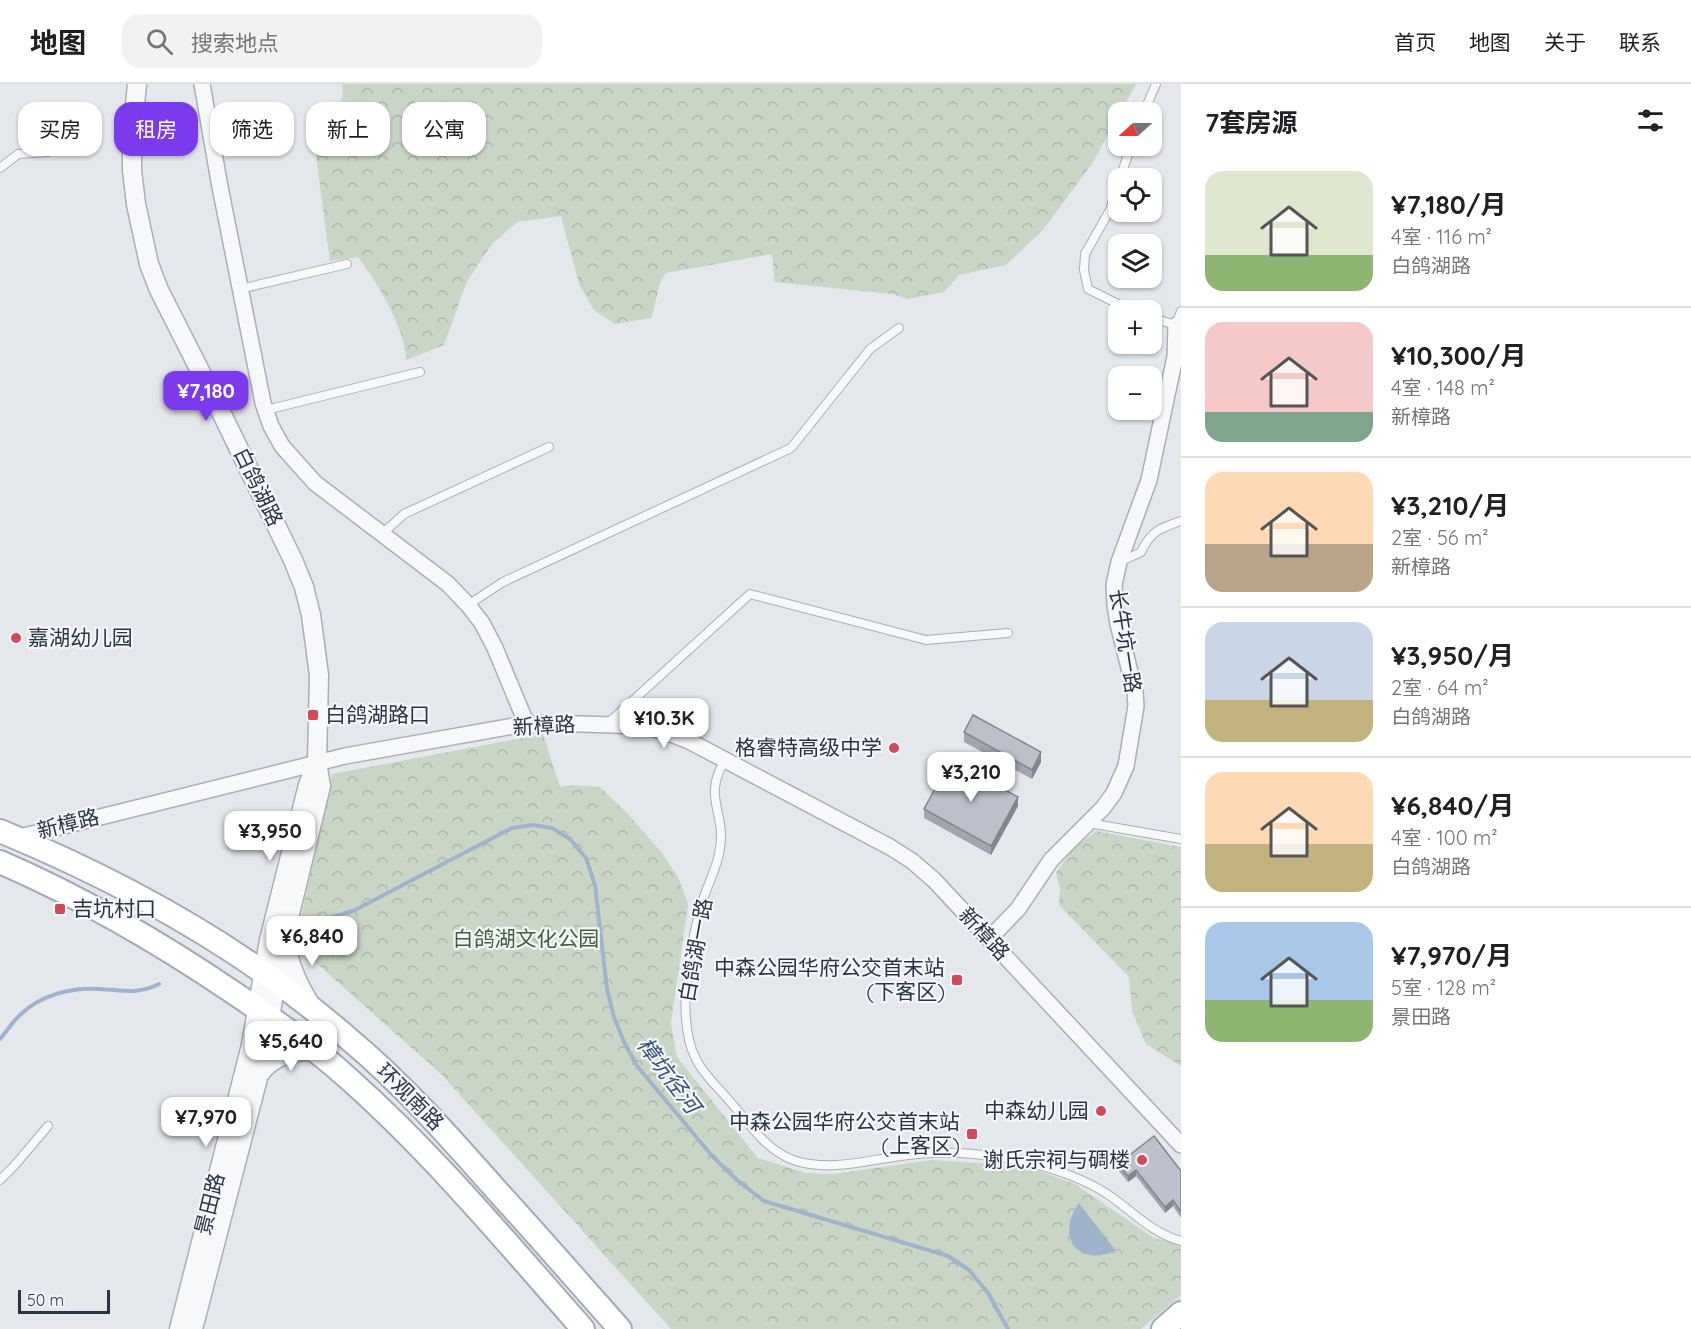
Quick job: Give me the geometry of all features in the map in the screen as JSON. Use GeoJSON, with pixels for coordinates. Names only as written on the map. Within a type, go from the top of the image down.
{"type":"FeatureCollection","features":[{"type":"Feature","properties":{"kind":"main road","name":"环观南路"},"geometry":{"type":"LineString","coordinates":[[8,835],[85,868],[132,892],[182,921],[270,978],[315,1011],[375,1062],[444,1131],[620,1329]]}},
{"type":"Feature","properties":{"kind":"main road","name":"环观南路"},"geometry":{"type":"LineString","coordinates":[[0,862],[110,915],[264,1013],[320,1053],[426,1152],[583,1329]]}},
{"type":"Feature","properties":{"kind":"main road"},"geometry":{"type":"LineString","coordinates":[[1163,1329],[1181,1313]]}},
{"type":"Feature","properties":{"kind":"street","name":"白鸽湖路"},"geometry":{"type":"LineString","coordinates":[[137,84],[134,100],[132,170],[136,204],[149,264],[159,290],[293,560],[304,587],[313,625],[319,675],[317,762],[321,786],[286,931],[270,978]]}},
{"type":"Feature","properties":{"kind":"street"},"geometry":{"type":"LineString","coordinates":[[202,84],[240,289],[271,426],[282,446],[315,483],[447,584],[468,605],[483,623],[527,725]]}},
{"type":"Feature","properties":{"kind":"street","name":"长牛坑一路"},"geometry":{"type":"LineString","coordinates":[[989,939],[1018,909],[1051,860],[1103,808],[1121,780],[1130,751],[1136,706],[1133,678],[1115,605],[1114,585],[1119,562],[1149,480],[1175,357],[1178,318]]}},
{"type":"Feature","properties":{"kind":"street","name":"新樟路"},"geometry":{"type":"LineString","coordinates":[[8,835],[345,756],[527,725],[645,726],[666,732],[725,760],[891,847],[912,861],[934,880],[1181,1144]]}},
{"type":"Feature","properties":{"kind":"street","name":"白鸽湖路"},"geometry":{"type":"LineString","coordinates":[[270,978],[269,940],[308,785],[317,762]]}},
{"type":"Feature","properties":{"kind":"street"},"geometry":{"type":"LineString","coordinates":[[286,931],[286,944],[292,967],[315,1011]]}},
{"type":"Feature","properties":{"kind":"street","name":"景田路"},"geometry":{"type":"LineString","coordinates":[[194,1329],[258,1077],[270,978]]}},
{"type":"Feature","properties":{"kind":"street","name":"景田路"},"geometry":{"type":"LineString","coordinates":[[179,1329],[251,1045],[264,1013]]}},
{"type":"Feature","properties":{"kind":"street"},"geometry":{"type":"LineString","coordinates":[[258,1077],[262,1070],[275,1060],[293,1052],[303,1050],[320,1053]]}},
{"type":"Feature","properties":{"kind":"lane"},"geometry":{"type":"LineString","coordinates":[[1148,102],[1156,84]]}},
{"type":"Feature","properties":{"kind":"lane"},"geometry":{"type":"LineString","coordinates":[[0,168],[18,154]]}},
{"type":"Feature","properties":{"kind":"lane"},"geometry":{"type":"LineString","coordinates":[[1108,214],[1086,254],[1084,270],[1088,289],[1110,300]]}},
{"type":"Feature","properties":{"kind":"lane"},"geometry":{"type":"LineString","coordinates":[[240,289],[347,264]]}},
{"type":"Feature","properties":{"kind":"lane","name":"长牛坑一路"},"geometry":{"type":"LineString","coordinates":[[1162,318],[1178,318]]}},
{"type":"Feature","properties":{"kind":"lane"},"geometry":{"type":"LineString","coordinates":[[468,605],[503,582],[790,448],[870,349],[899,328]]}},
{"type":"Feature","properties":{"kind":"lane"},"geometry":{"type":"LineString","coordinates":[[266,410],[420,372]]}},
{"type":"Feature","properties":{"kind":"lane"},"geometry":{"type":"LineString","coordinates":[[382,534],[404,514],[549,447]]}},
{"type":"Feature","properties":{"kind":"lane"},"geometry":{"type":"LineString","coordinates":[[1119,562],[1142,552],[1147,539],[1154,532],[1181,521]]}},
{"type":"Feature","properties":{"kind":"lane"},"geometry":{"type":"LineString","coordinates":[[606,725],[750,594],[926,640],[1008,633]]}},
{"type":"Feature","properties":{"kind":"lane","name":"白鸽湖一路"},"geometry":{"type":"LineString","coordinates":[[725,760],[714,783],[721,846],[697,922],[686,987],[686,1019],[696,1059],[761,1138],[783,1155],[810,1164],[848,1164],[938,1153],[1007,1159],[1038,1165],[1096,1187],[1161,1234],[1181,1241]]}},
{"type":"Feature","properties":{"kind":"lane"},"geometry":{"type":"LineString","coordinates":[[1088,823],[1181,839]]}},
{"type":"Feature","properties":{"kind":"lane"},"geometry":{"type":"LineString","coordinates":[[0,1180],[48,1125]]}},
{"type":"Feature","properties":{"kind":"green space"},"geometry":{"type":"Polygon","coordinates":[[[342,84],[1136,84],[1126,102],[1108,102],[1108,135],[1093,162],[1043,230],[1006,265],[959,275],[944,292],[908,299],[892,294],[775,282],[772,254],[666,273],[660,283],[651,318],[615,324],[594,310],[579,284],[561,216],[517,222],[492,244],[467,281],[444,345],[406,360],[405,348],[396,321],[381,292],[358,257],[330,261],[316,156],[390,156],[390,102],[340,102],[343,94],[342,84]]]}},
{"type":"Feature","properties":{"kind":"green space","name":"白鸽湖文化公园"},"geometry":{"type":"Polygon","coordinates":[[[543,734],[560,787],[572,785],[600,787],[627,813],[662,853],[679,879],[688,905],[671,1023],[677,1057],[758,1158],[806,1173],[833,1174],[932,1160],[1025,1166],[1075,1184],[1154,1238],[1181,1245],[1181,1295],[1141,1329],[671,1329],[441,1074],[314,961],[302,949],[297,936],[332,774],[543,734]]]}},
{"type":"Feature","properties":{"kind":"green space"},"geometry":{"type":"Polygon","coordinates":[[[1096,831],[1181,847],[1181,1066],[1146,1044],[1132,1011],[1129,977],[1059,905],[1060,888],[1056,873],[1071,851],[1096,831]]]}},
{"type":"Feature","properties":{"kind":"water"},"geometry":{"type":"Polygon","coordinates":[[[1079,1203],[1116,1251],[1102,1255],[1090,1255],[1074,1246],[1069,1227],[1072,1215],[1079,1203]]]}},
{"type":"Feature","properties":{"kind":"building"},"geometry":{"type":"Polygon","coordinates":[[[973,715],[1041,752],[1032,770],[964,732],[973,715]]]}},
{"type":"Feature","properties":{"kind":"building"},"geometry":{"type":"Polygon","coordinates":[[[951,760],[1018,797],[991,846],[924,809],[951,760]]]}},
{"type":"Feature","properties":{"kind":"building"},"geometry":{"type":"Polygon","coordinates":[[[1154,1136],[1181,1171],[1181,1212],[1173,1200],[1165,1207],[1136,1170],[1128,1176],[1118,1164],[1154,1136]]]}},
{"type":"Feature","properties":{"kind":"waterway","name":"樟坑径河"},"geometry":{"type":"LineString","coordinates":[[307,919],[329,918],[353,911],[512,828],[533,825],[552,828],[570,839],[586,858],[595,885],[607,989],[614,1017],[624,1042],[637,1066],[713,1157],[738,1181],[764,1201],[948,1256],[969,1270],[988,1293],[1008,1329]]}},
{"type":"Feature","properties":{"kind":"waterway","name":"樟坑径河"},"geometry":{"type":"LineString","coordinates":[[0,1039],[21,1014],[47,997],[78,989],[137,991],[159,984]]}},
{"type":"Feature","properties":{"kind":"place","name":"嘉湖幼儿园"},"geometry":{"type":"Point","coordinates":[16,638]}},
{"type":"Feature","properties":{"kind":"place","name":"白鸽湖路口"},"geometry":{"type":"Point","coordinates":[313,715]}},
{"type":"Feature","properties":{"kind":"place","name":"格睿特高级中学"},"geometry":{"type":"Point","coordinates":[894,748]}},
{"type":"Feature","properties":{"kind":"place","name":"吉坑村口"},"geometry":{"type":"Point","coordinates":[60,909]}},
{"type":"Feature","properties":{"kind":"place","name":"中森公园华府公交首末站 (下客区)"},"geometry":{"type":"Point","coordinates":[957,980]}},
{"type":"Feature","properties":{"kind":"place","name":"中森幼儿园"},"geometry":{"type":"Point","coordinates":[1101,1111]}},
{"type":"Feature","properties":{"kind":"place","name":"中森公园华府公交首末站 (上客区)"},"geometry":{"type":"Point","coordinates":[972,1134]}},
{"type":"Feature","properties":{"kind":"place","name":"谢氏宗祠与碉楼"},"geometry":{"type":"Point","coordinates":[1142,1160]}}]}
